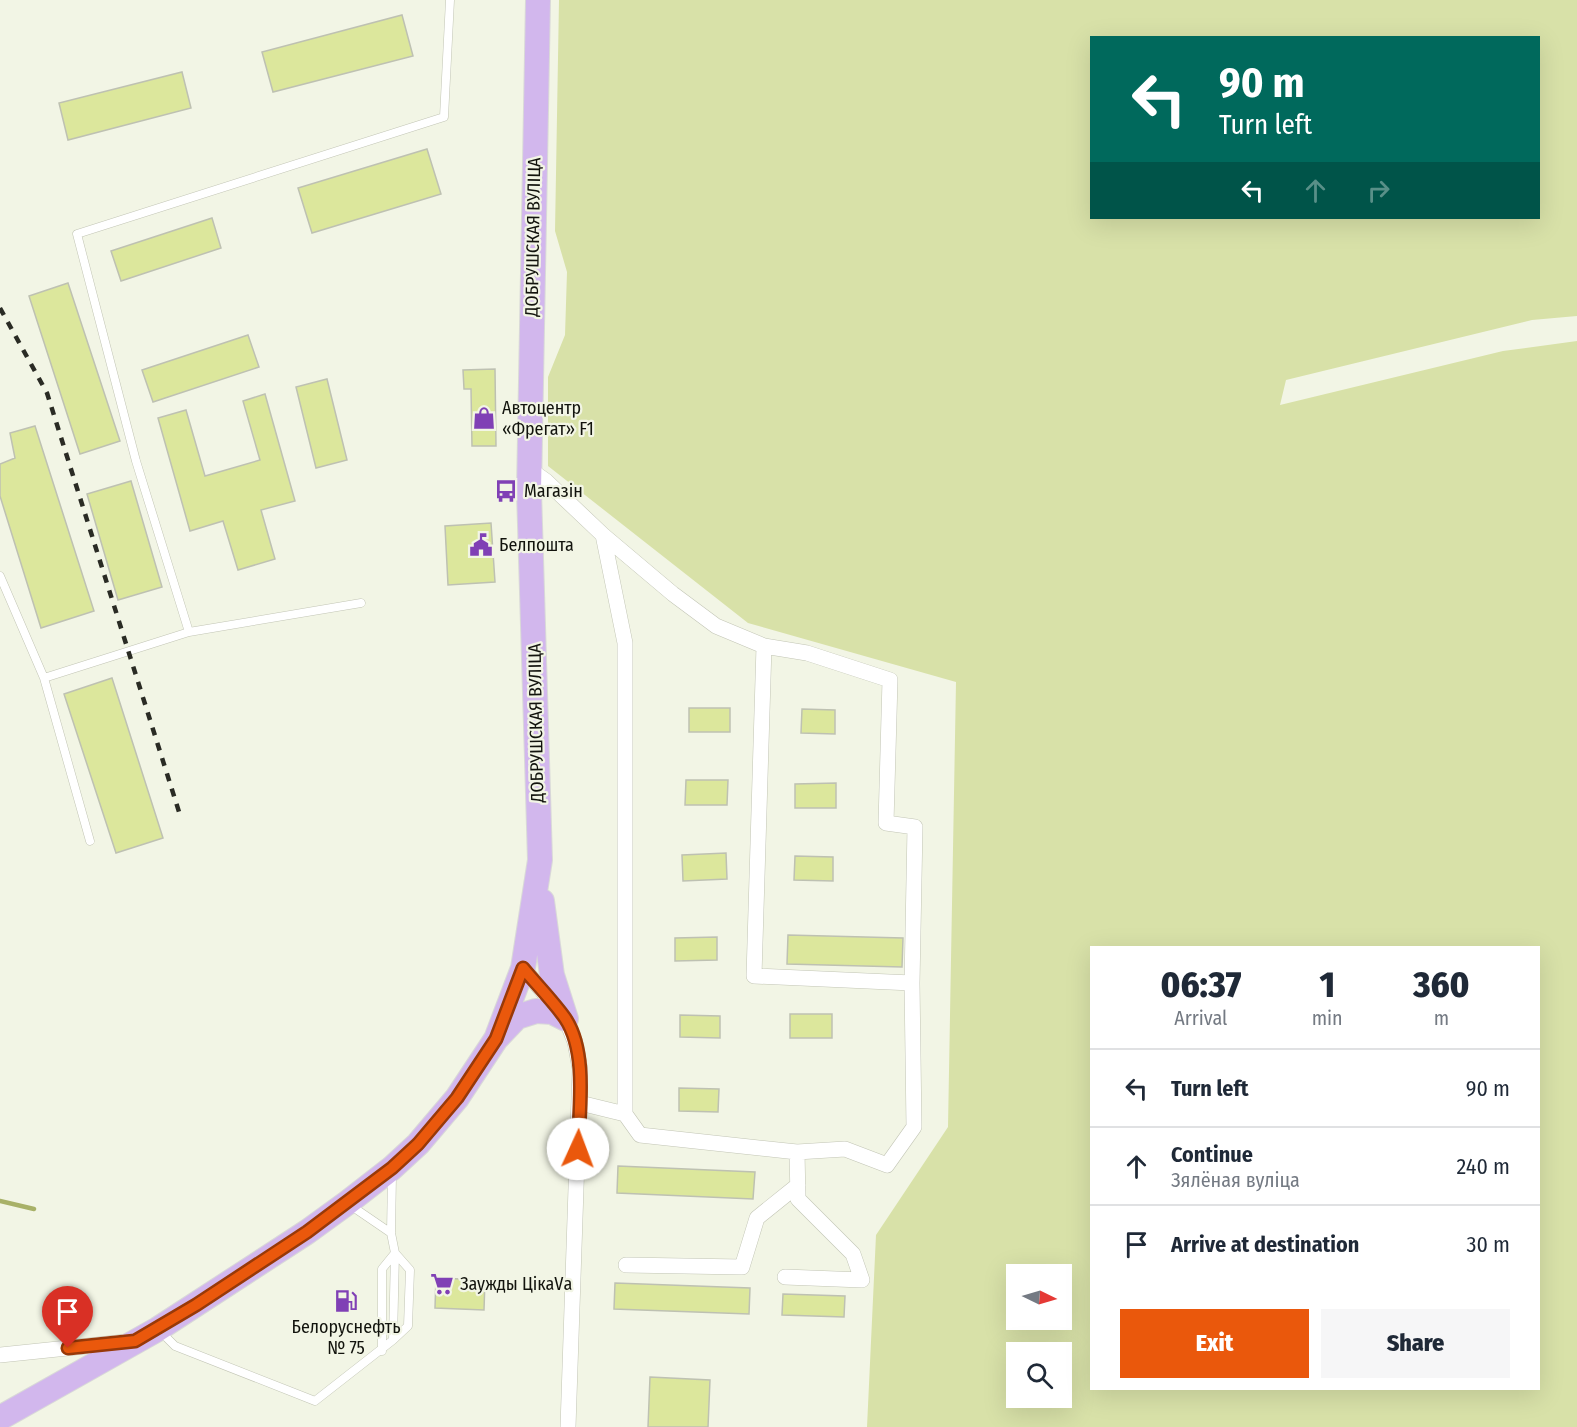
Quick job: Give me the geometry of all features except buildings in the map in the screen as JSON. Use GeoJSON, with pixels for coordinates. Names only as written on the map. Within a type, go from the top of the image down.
{"type":"FeatureCollection","features":[{"type":"Feature","properties":{"kind":"main road","name":"ДОБРУШСКАЯ ВУЛІЦА"},"geometry":{"type":"LineString","coordinates":[[496,1039],[523,968],[540,860],[529,469],[538,0]]}},
{"type":"Feature","properties":{"kind":"main road"},"geometry":{"type":"LineString","coordinates":[[540,860],[543,914],[552,975],[566,1019]]}},
{"type":"Feature","properties":{"kind":"main road"},"geometry":{"type":"LineString","coordinates":[[0,1418],[158,1329],[307,1232],[347,1203],[392,1168],[418,1144],[457,1098],[496,1039],[517,1017],[536,1011],[552,1012],[566,1019]]}},
{"type":"Feature","properties":{"kind":"street"},"geometry":{"type":"LineString","coordinates":[[529,469],[546,481],[603,535],[673,594],[716,626],[764,646],[807,653],[890,680],[886,823],[915,827],[912,983],[914,1127],[887,1165],[845,1149],[797,1152],[640,1135],[625,1114],[625,643],[603,535]]}},
{"type":"Feature","properties":{"kind":"street"},"geometry":{"type":"LineString","coordinates":[[764,646],[754,976],[912,983]]}},
{"type":"Feature","properties":{"kind":"street"},"geometry":{"type":"LineString","coordinates":[[523,968],[566,1019],[575,1042],[580,1069],[568,1427]]}},
{"type":"Feature","properties":{"kind":"street"},"geometry":{"type":"LineString","coordinates":[[580,1103],[625,1114]]}},
{"type":"Feature","properties":{"kind":"street"},"geometry":{"type":"LineString","coordinates":[[785,1277],[862,1280],[853,1254],[798,1199],[797,1152]]}},
{"type":"Feature","properties":{"kind":"street"},"geometry":{"type":"LineString","coordinates":[[626,1265],[742,1267],[757,1218],[798,1185]]}},
{"type":"Feature","properties":{"kind":"street"},"geometry":{"type":"LineString","coordinates":[[0,1355],[135,1341]]}},
{"type":"Feature","properties":{"kind":"lane"},"geometry":{"type":"LineString","coordinates":[[189,632],[136,461],[77,234],[444,117],[450,0]]}},
{"type":"Feature","properties":{"kind":"lane"},"geometry":{"type":"LineString","coordinates":[[0,576],[44,678],[90,840]]}},
{"type":"Feature","properties":{"kind":"lane"},"geometry":{"type":"LineString","coordinates":[[44,678],[189,632],[361,603]]}},
{"type":"Feature","properties":{"kind":"lane"},"geometry":{"type":"LineString","coordinates":[[392,1168],[391,1233],[395,1253],[393,1340]]}},
{"type":"Feature","properties":{"kind":"lane"},"geometry":{"type":"LineString","coordinates":[[347,1203],[391,1233]]}},
{"type":"Feature","properties":{"kind":"lane"},"geometry":{"type":"LineString","coordinates":[[158,1329],[175,1346],[315,1401],[381,1351],[408,1326],[410,1270],[395,1253]]}},
{"type":"Feature","properties":{"kind":"lane"},"geometry":{"type":"LineString","coordinates":[[381,1351],[382,1269],[395,1253]]}},
{"type":"Feature","properties":{"kind":"green space"},"geometry":{"type":"Polygon","coordinates":[[[559,0],[1577,0],[1577,316],[1532,320],[1286,380],[1280,405],[1503,351],[1577,341],[1577,1427],[867,1427],[876,1235],[948,1127],[956,682],[748,623],[548,466],[548,377],[565,335],[567,272],[555,231],[559,0]]]}},
{"type":"Feature","properties":{"kind":"waterway"},"geometry":{"type":"LineString","coordinates":[[0,1201],[34,1209]]}},
{"type":"Feature","properties":{"kind":"railway"},"geometry":{"type":"LineString","coordinates":[[0,308],[47,393],[180,815]]}},
{"type":"Feature","properties":{"kind":"place","name":"Автоцентр «Фрегат» F1"},"geometry":{"type":"Point","coordinates":[484,418]}},
{"type":"Feature","properties":{"kind":"place","name":"Магазін"},"geometry":{"type":"Point","coordinates":[506,491]}},
{"type":"Feature","properties":{"kind":"place","name":"Белпошта"},"geometry":{"type":"Point","coordinates":[481,545]}},
{"type":"Feature","properties":{"kind":"place","name":"Заужды ЦікаVа"},"geometry":{"type":"Point","coordinates":[442,1284]}},
{"type":"Feature","properties":{"kind":"place","name":"Белоруснефть № 75"},"geometry":{"type":"Point","coordinates":[346,1301]}},
{"type":"Feature","properties":{"kind":"route"},"geometry":{"type":"LineString","coordinates":[[68,1348],[135,1341],[158,1329],[307,1232],[392,1168],[418,1144],[457,1098],[496,1039],[523,968],[566,1019],[575,1042],[580,1069],[578,1149]]}}]}
